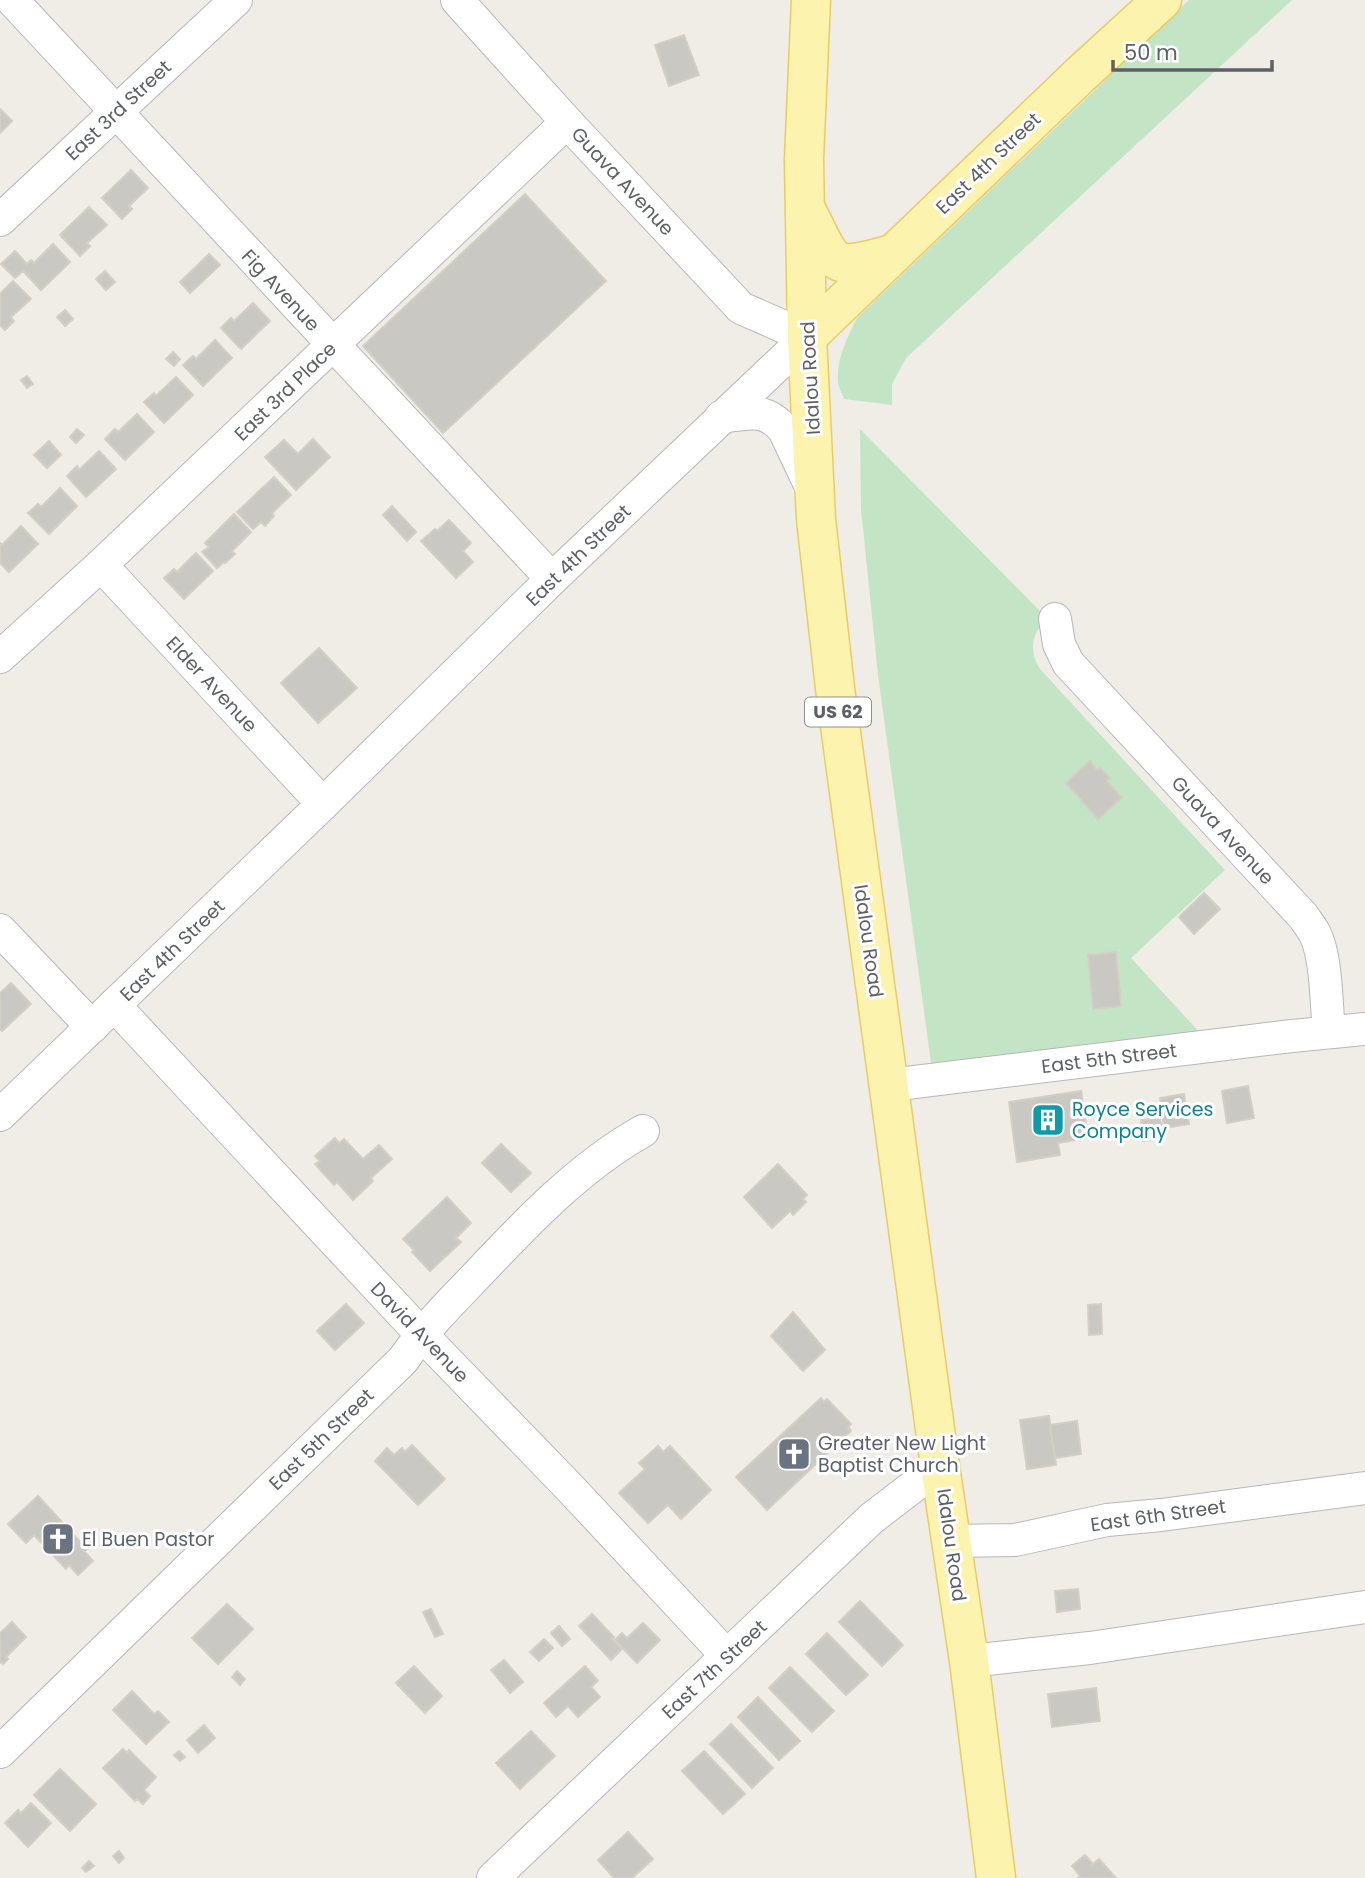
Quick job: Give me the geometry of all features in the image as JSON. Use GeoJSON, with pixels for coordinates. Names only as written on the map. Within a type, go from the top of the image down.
{"type":"FeatureCollection","features":[{"type":"Feature","properties":{"kind":"main road","name":"Idalou Road"},"geometry":{"type":"LineString","coordinates":[[811,0],[804,159],[807,337],[815,496],[835,688],[940,1466],[969,1661],[996,1878]]}},
{"type":"Feature","properties":{"kind":"main road","name":"East 4th Street"},"geometry":{"type":"LineString","coordinates":[[807,337],[1162,0]]}},
{"type":"Feature","properties":{"kind":"main road"},"geometry":{"type":"LineString","coordinates":[[805,206],[833,259],[844,264],[856,264],[892,254]]}},
{"type":"Feature","properties":{"kind":"street","name":"Fig Avenue"},"geometry":{"type":"LineString","coordinates":[[12,0],[552,579]]}},
{"type":"Feature","properties":{"kind":"street","name":"East 3rd Street"},"geometry":{"type":"LineString","coordinates":[[0,220],[236,0]]}},
{"type":"Feature","properties":{"kind":"street","name":"Guava Avenue"},"geometry":{"type":"LineString","coordinates":[[457,0],[741,307],[807,337]]}},
{"type":"Feature","properties":{"kind":"street","name":"East 3rd Place"},"geometry":{"type":"LineString","coordinates":[[0,657],[101,565],[567,122]]}},
{"type":"Feature","properties":{"kind":"street","name":"East 4th Street"},"geometry":{"type":"LineString","coordinates":[[0,1115],[552,579],[807,337]]}},
{"type":"Feature","properties":{"kind":"street"},"geometry":{"type":"LineString","coordinates":[[721,418],[753,413],[764,414],[777,421],[784,430],[815,496]]}},
{"type":"Feature","properties":{"kind":"street","name":"Elder Avenue"},"geometry":{"type":"LineString","coordinates":[[101,565],[323,804]]}},
{"type":"Feature","properties":{"kind":"street","name":"Guava Avenue"},"geometry":{"type":"LineString","coordinates":[[1055,619],[1059,645],[1068,663],[1309,924],[1321,953],[1329,1032]]}},
{"type":"Feature","properties":{"kind":"street"},"geometry":{"type":"LineString","coordinates":[[0,930],[92,1027]]}},
{"type":"Feature","properties":{"kind":"street","name":"David Avenue"},"geometry":{"type":"LineString","coordinates":[[114,1005],[727,1656]]}},
{"type":"Feature","properties":{"kind":"street"},"geometry":{"type":"LineString","coordinates":[[1329,1032],[1365,1029]]}},
{"type":"Feature","properties":{"kind":"street","name":"East 5th Street"},"geometry":{"type":"LineString","coordinates":[[890,1085],[1329,1032]]}},
{"type":"Feature","properties":{"kind":"street","name":"East 5th Street"},"geometry":{"type":"LineString","coordinates":[[0,1752],[403,1360],[421,1334],[502,1248],[594,1162],[643,1131]]}},
{"type":"Feature","properties":{"kind":"street","name":"East 7th Street"},"geometry":{"type":"LineString","coordinates":[[493,1878],[872,1518],[940,1466]]}},
{"type":"Feature","properties":{"kind":"street","name":"East 6th Street"},"geometry":{"type":"LineString","coordinates":[[951,1541],[1015,1540],[1107,1520],[1365,1488]]}},
{"type":"Feature","properties":{"kind":"street"},"geometry":{"type":"LineString","coordinates":[[969,1661],[1090,1648],[1365,1607]]}},
{"type":"Feature","properties":{"kind":"green space"},"geometry":{"type":"Polygon","coordinates":[[[1189,0],[1292,0],[906,358],[892,384],[892,405],[844,399],[838,383],[840,358],[857,318],[1189,0]]]}},
{"type":"Feature","properties":{"kind":"green space"},"geometry":{"type":"Polygon","coordinates":[[[860,429],[1047,618],[1033,642],[1034,655],[1040,669],[1225,870],[1131,958],[1215,1049],[932,1070],[878,675],[861,509],[860,429]]]}},
{"type":"Feature","properties":{"kind":"building"},"geometry":{"type":"Polygon","coordinates":[[[684,35],[699,75],[669,86],[655,45],[684,35]]]}},
{"type":"Feature","properties":{"kind":"building"},"geometry":{"type":"Polygon","coordinates":[[[0,109],[12,121],[0,133],[0,109]]]}},
{"type":"Feature","properties":{"kind":"building"},"geometry":{"type":"Polygon","coordinates":[[[131,170],[148,188],[129,206],[132,209],[122,219],[102,198],[131,170]]]}},
{"type":"Feature","properties":{"kind":"building"},"geometry":{"type":"Polygon","coordinates":[[[525,194],[606,281],[443,433],[363,346],[525,194]]]}},
{"type":"Feature","properties":{"kind":"building"},"geometry":{"type":"Polygon","coordinates":[[[89,207],[107,225],[87,243],[90,246],[80,256],[60,235],[89,207]]]}},
{"type":"Feature","properties":{"kind":"building"},"geometry":{"type":"Polygon","coordinates":[[[53,244],[70,262],[41,290],[23,271],[15,278],[1,264],[15,251],[27,264],[31,260],[34,263],[53,244]]]}},
{"type":"Feature","properties":{"kind":"building"},"geometry":{"type":"Polygon","coordinates":[[[209,254],[220,265],[190,293],[180,282],[209,254]]]}},
{"type":"Feature","properties":{"kind":"building"},"geometry":{"type":"Polygon","coordinates":[[[105,271],[115,282],[106,290],[96,279],[105,271]]]}},
{"type":"Feature","properties":{"kind":"building"},"geometry":{"type":"Polygon","coordinates":[[[13,281],[31,299],[11,317],[14,321],[5,330],[0,325],[0,294],[13,281]]]}},
{"type":"Feature","properties":{"kind":"building"},"geometry":{"type":"Polygon","coordinates":[[[253,303],[270,321],[241,349],[221,328],[231,318],[234,321],[253,303]]]}},
{"type":"Feature","properties":{"kind":"building"},"geometry":{"type":"Polygon","coordinates":[[[65,310],[73,319],[65,326],[57,317],[65,310]]]}},
{"type":"Feature","properties":{"kind":"building"},"geometry":{"type":"Polygon","coordinates":[[[215,340],[232,358],[203,386],[183,365],[193,356],[196,359],[215,340]]]}},
{"type":"Feature","properties":{"kind":"building"},"geometry":{"type":"Polygon","coordinates":[[[173,352],[180,359],[174,366],[166,359],[173,352]]]}},
{"type":"Feature","properties":{"kind":"building"},"geometry":{"type":"Polygon","coordinates":[[[27,376],[33,384],[27,388],[21,380],[27,376]]]}},
{"type":"Feature","properties":{"kind":"building"},"geometry":{"type":"Polygon","coordinates":[[[176,377],[193,395],[164,423],[144,402],[154,393],[156,396],[176,377]]]}},
{"type":"Feature","properties":{"kind":"building"},"geometry":{"type":"Polygon","coordinates":[[[137,414],[154,432],[125,460],[105,439],[115,429],[118,432],[137,414]]]}},
{"type":"Feature","properties":{"kind":"building"},"geometry":{"type":"Polygon","coordinates":[[[77,429],[84,435],[76,443],[70,437],[77,429]]]}},
{"type":"Feature","properties":{"kind":"building"},"geometry":{"type":"Polygon","coordinates":[[[313,439],[330,457],[296,490],[265,457],[284,440],[298,454],[313,439]]]}},
{"type":"Feature","properties":{"kind":"building"},"geometry":{"type":"Polygon","coordinates":[[[49,441],[61,455],[47,468],[34,455],[49,441]]]}},
{"type":"Feature","properties":{"kind":"building"},"geometry":{"type":"Polygon","coordinates":[[[99,451],[116,469],[86,497],[67,476],[77,466],[79,470],[99,451]]]}},
{"type":"Feature","properties":{"kind":"building"},"geometry":{"type":"Polygon","coordinates":[[[274,477],[291,495],[272,513],[274,516],[265,526],[261,522],[253,529],[237,512],[274,477]]]}},
{"type":"Feature","properties":{"kind":"building"},"geometry":{"type":"Polygon","coordinates":[[[60,488],[77,506],[49,534],[28,513],[38,504],[41,507],[60,488]]]}},
{"type":"Feature","properties":{"kind":"building"},"geometry":{"type":"Polygon","coordinates":[[[392,506],[416,532],[407,541],[383,515],[392,506]]]}},
{"type":"Feature","properties":{"kind":"building"},"geometry":{"type":"Polygon","coordinates":[[[234,514],[251,532],[232,551],[235,554],[217,568],[202,552],[209,547],[205,543],[234,514]]]}},
{"type":"Feature","properties":{"kind":"building"},"geometry":{"type":"Polygon","coordinates":[[[449,520],[471,543],[463,551],[473,562],[456,578],[421,541],[449,520]]]}},
{"type":"Feature","properties":{"kind":"building"},"geometry":{"type":"Polygon","coordinates":[[[21,526],[38,544],[9,572],[0,563],[0,543],[2,545],[21,526]]]}},
{"type":"Feature","properties":{"kind":"building"},"geometry":{"type":"Polygon","coordinates":[[[196,553],[213,571],[184,599],[164,578],[174,569],[177,572],[196,553]]]}},
{"type":"Feature","properties":{"kind":"building"},"geometry":{"type":"Polygon","coordinates":[[[319,648],[357,688],[318,723],[281,683],[319,648]]]}},
{"type":"Feature","properties":{"kind":"building"},"geometry":{"type":"Polygon","coordinates":[[[1090,761],[1097,770],[1100,768],[1110,778],[1107,781],[1122,798],[1098,819],[1066,783],[1090,761]]]}},
{"type":"Feature","properties":{"kind":"building"},"geometry":{"type":"Polygon","coordinates":[[[1204,893],[1220,909],[1194,934],[1179,917],[1204,893]]]}},
{"type":"Feature","properties":{"kind":"building"},"geometry":{"type":"Polygon","coordinates":[[[1116,952],[1121,1006],[1093,1009],[1088,955],[1116,952]]]}},
{"type":"Feature","properties":{"kind":"building"},"geometry":{"type":"Polygon","coordinates":[[[11,983],[31,1004],[2,1031],[0,993],[11,983]]]}},
{"type":"Feature","properties":{"kind":"building"},"geometry":{"type":"Polygon","coordinates":[[[1248,1086],[1254,1118],[1227,1123],[1222,1091],[1248,1086]]]}},
{"type":"Feature","properties":{"kind":"building","name":"Royce Services Company"},"geometry":{"type":"Polygon","coordinates":[[[1081,1091],[1088,1138],[1058,1143],[1060,1155],[1017,1162],[1009,1102],[1081,1091]]]}},
{"type":"Feature","properties":{"kind":"building"},"geometry":{"type":"Polygon","coordinates":[[[1184,1094],[1189,1124],[1164,1128],[1160,1098],[1184,1094]]]}},
{"type":"Feature","properties":{"kind":"building"},"geometry":{"type":"Polygon","coordinates":[[[1160,1118],[1163,1139],[1143,1141],[1141,1120],[1160,1118]]]}},
{"type":"Feature","properties":{"kind":"building"},"geometry":{"type":"Polygon","coordinates":[[[335,1138],[339,1143],[344,1139],[363,1159],[379,1145],[392,1159],[371,1178],[373,1181],[353,1200],[337,1182],[334,1185],[315,1164],[320,1161],[315,1156],[335,1138]]]}},
{"type":"Feature","properties":{"kind":"building"},"geometry":{"type":"Polygon","coordinates":[[[501,1144],[531,1173],[511,1192],[482,1163],[501,1144]]]}},
{"type":"Feature","properties":{"kind":"building"},"geometry":{"type":"Polygon","coordinates":[[[778,1164],[807,1195],[803,1199],[806,1202],[793,1215],[790,1211],[772,1228],[744,1197],[778,1164]]]}},
{"type":"Feature","properties":{"kind":"building"},"geometry":{"type":"Polygon","coordinates":[[[447,1197],[471,1223],[456,1238],[461,1242],[430,1271],[403,1239],[447,1197]]]}},
{"type":"Feature","properties":{"kind":"building"},"geometry":{"type":"Polygon","coordinates":[[[346,1304],[364,1323],[335,1350],[317,1331],[346,1304]]]}},
{"type":"Feature","properties":{"kind":"building"},"geometry":{"type":"Polygon","coordinates":[[[1101,1304],[1102,1334],[1089,1335],[1088,1305],[1101,1304]]]}},
{"type":"Feature","properties":{"kind":"building"},"geometry":{"type":"Polygon","coordinates":[[[793,1312],[825,1350],[803,1371],[771,1336],[793,1312]]]}},
{"type":"Feature","properties":{"kind":"building","name":"Greater New Light Baptist Church"},"geometry":{"type":"Polygon","coordinates":[[[821,1398],[824,1402],[827,1399],[851,1424],[848,1427],[851,1431],[767,1510],[736,1477],[821,1398]]]}},
{"type":"Feature","properties":{"kind":"building"},"geometry":{"type":"Polygon","coordinates":[[[1049,1416],[1056,1465],[1027,1469],[1020,1420],[1049,1416]]]}},
{"type":"Feature","properties":{"kind":"building"},"geometry":{"type":"Polygon","coordinates":[[[1077,1421],[1081,1454],[1055,1458],[1050,1425],[1077,1421]]]}},
{"type":"Feature","properties":{"kind":"building"},"geometry":{"type":"Polygon","coordinates":[[[412,1445],[445,1479],[418,1505],[375,1461],[387,1448],[394,1455],[402,1448],[405,1452],[412,1445]]]}},
{"type":"Feature","properties":{"kind":"building"},"geometry":{"type":"Polygon","coordinates":[[[658,1446],[663,1452],[670,1446],[711,1490],[681,1519],[668,1505],[648,1523],[619,1493],[645,1469],[639,1463],[658,1446]]]}},
{"type":"Feature","properties":{"kind":"building","name":"El Buen Pastor"},"geometry":{"type":"Polygon","coordinates":[[[38,1496],[87,1549],[84,1551],[93,1561],[78,1575],[69,1565],[66,1569],[34,1535],[26,1543],[8,1524],[38,1496]]]}},
{"type":"Feature","properties":{"kind":"building"},"geometry":{"type":"Polygon","coordinates":[[[1078,1589],[1080,1609],[1057,1612],[1055,1591],[1078,1589]]]}},
{"type":"Feature","properties":{"kind":"building"},"geometry":{"type":"Polygon","coordinates":[[[860,1601],[903,1645],[882,1666],[839,1622],[860,1601]]]}},
{"type":"Feature","properties":{"kind":"building"},"geometry":{"type":"Polygon","coordinates":[[[227,1604],[253,1629],[218,1664],[192,1638],[227,1604]]]}},
{"type":"Feature","properties":{"kind":"building"},"geometry":{"type":"Polygon","coordinates":[[[431,1609],[443,1634],[435,1637],[423,1612],[431,1609]]]}},
{"type":"Feature","properties":{"kind":"building"},"geometry":{"type":"Polygon","coordinates":[[[592,1614],[622,1649],[611,1660],[579,1626],[592,1614]]]}},
{"type":"Feature","properties":{"kind":"building"},"geometry":{"type":"Polygon","coordinates":[[[12,1622],[26,1637],[6,1657],[8,1659],[3,1664],[0,1663],[0,1633],[12,1622]]]}},
{"type":"Feature","properties":{"kind":"building"},"geometry":{"type":"Polygon","coordinates":[[[643,1623],[660,1640],[637,1663],[615,1640],[622,1633],[627,1638],[643,1623]]]}},
{"type":"Feature","properties":{"kind":"building"},"geometry":{"type":"Polygon","coordinates":[[[559,1626],[570,1639],[562,1646],[551,1633],[559,1626]]]}},
{"type":"Feature","properties":{"kind":"building"},"geometry":{"type":"Polygon","coordinates":[[[827,1633],[868,1675],[846,1695],[806,1654],[827,1633]]]}},
{"type":"Feature","properties":{"kind":"building"},"geometry":{"type":"Polygon","coordinates":[[[544,1639],[553,1648],[539,1661],[530,1652],[544,1639]]]}},
{"type":"Feature","properties":{"kind":"building"},"geometry":{"type":"Polygon","coordinates":[[[504,1660],[523,1682],[510,1693],[491,1670],[504,1660]]]}},
{"type":"Feature","properties":{"kind":"building"},"geometry":{"type":"Polygon","coordinates":[[[414,1666],[442,1696],[425,1713],[396,1683],[414,1666]]]}},
{"type":"Feature","properties":{"kind":"building"},"geometry":{"type":"Polygon","coordinates":[[[585,1666],[598,1681],[591,1687],[600,1697],[578,1717],[568,1706],[556,1717],[544,1703],[585,1666]]]}},
{"type":"Feature","properties":{"kind":"building"},"geometry":{"type":"Polygon","coordinates":[[[790,1667],[834,1711],[812,1732],[769,1688],[790,1667]]]}},
{"type":"Feature","properties":{"kind":"building"},"geometry":{"type":"Polygon","coordinates":[[[237,1671],[245,1679],[240,1685],[232,1677],[237,1671]]]}},
{"type":"Feature","properties":{"kind":"building"},"geometry":{"type":"Polygon","coordinates":[[[1096,1688],[1100,1721],[1052,1727],[1048,1694],[1096,1688]]]}},
{"type":"Feature","properties":{"kind":"building"},"geometry":{"type":"Polygon","coordinates":[[[132,1691],[154,1714],[158,1711],[169,1722],[146,1744],[113,1710],[132,1691]]]}},
{"type":"Feature","properties":{"kind":"building"},"geometry":{"type":"Polygon","coordinates":[[[758,1697],[800,1741],[779,1760],[738,1717],[758,1697]]]}},
{"type":"Feature","properties":{"kind":"building"},"geometry":{"type":"Polygon","coordinates":[[[731,1724],[773,1768],[752,1788],[710,1744],[731,1724]]]}},
{"type":"Feature","properties":{"kind":"building"},"geometry":{"type":"Polygon","coordinates":[[[204,1725],[215,1738],[198,1753],[187,1740],[204,1725]]]}},
{"type":"Feature","properties":{"kind":"building"},"geometry":{"type":"Polygon","coordinates":[[[531,1731],[555,1756],[520,1789],[496,1763],[531,1731]]]}},
{"type":"Feature","properties":{"kind":"building"},"geometry":{"type":"Polygon","coordinates":[[[123,1749],[127,1753],[129,1750],[156,1777],[144,1790],[150,1796],[143,1804],[137,1799],[135,1801],[103,1768],[123,1749]]]}},
{"type":"Feature","properties":{"kind":"building"},"geometry":{"type":"Polygon","coordinates":[[[179,1751],[185,1757],[180,1761],[174,1755],[179,1751]]]}},
{"type":"Feature","properties":{"kind":"building"},"geometry":{"type":"Polygon","coordinates":[[[704,1751],[745,1794],[723,1814],[682,1771],[704,1751]]]}},
{"type":"Feature","properties":{"kind":"building"},"geometry":{"type":"Polygon","coordinates":[[[60,1769],[96,1804],[70,1831],[34,1795],[60,1769]]]}},
{"type":"Feature","properties":{"kind":"building"},"geometry":{"type":"Polygon","coordinates":[[[31,1803],[51,1823],[28,1847],[5,1823],[18,1810],[21,1813],[31,1803]]]}},
{"type":"Feature","properties":{"kind":"building"},"geometry":{"type":"Polygon","coordinates":[[[628,1832],[653,1859],[632,1878],[614,1878],[598,1860],[628,1832]]]}},
{"type":"Feature","properties":{"kind":"building"},"geometry":{"type":"Polygon","coordinates":[[[119,1851],[124,1858],[119,1863],[113,1856],[119,1851]]]}},
{"type":"Feature","properties":{"kind":"building"},"geometry":{"type":"Polygon","coordinates":[[[1085,1855],[1093,1864],[1099,1859],[1116,1878],[1078,1878],[1080,1876],[1072,1866],[1085,1855]]]}},
{"type":"Feature","properties":{"kind":"building"},"geometry":{"type":"Polygon","coordinates":[[[89,1861],[94,1866],[86,1872],[82,1868],[89,1861]]]}},
{"type":"Feature","properties":{"kind":"place","name":"Royce Services Company"},"geometry":{"type":"Point","coordinates":[1048,1120]}},
{"type":"Feature","properties":{"kind":"place","name":"Greater New Light Baptist Church"},"geometry":{"type":"Point","coordinates":[794,1454]}},
{"type":"Feature","properties":{"kind":"place","name":"El Buen Pastor"},"geometry":{"type":"Point","coordinates":[58,1539]}}]}
